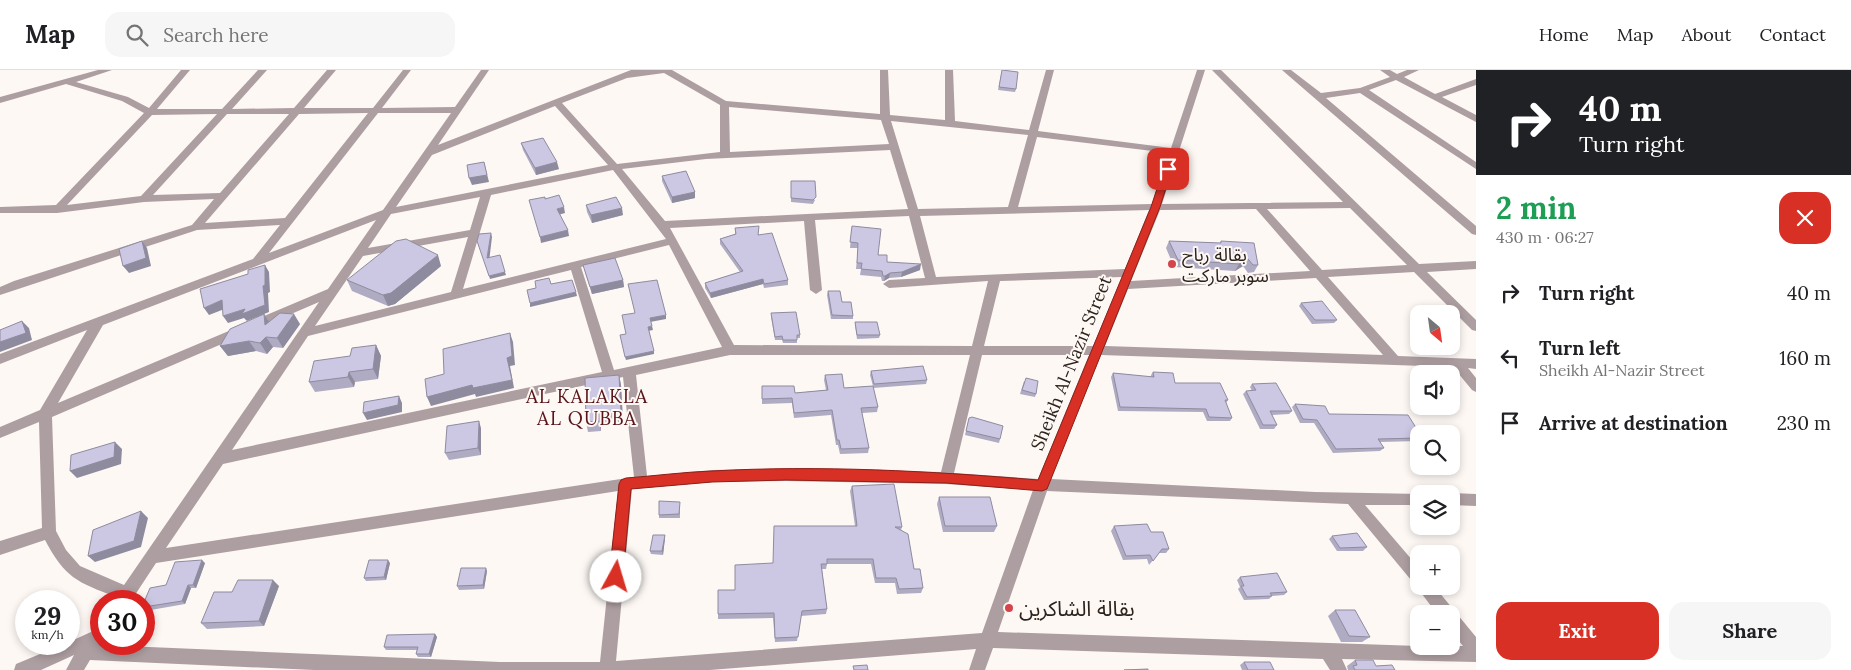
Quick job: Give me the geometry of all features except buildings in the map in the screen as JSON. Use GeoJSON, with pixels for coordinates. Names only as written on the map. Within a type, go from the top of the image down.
{"type":"FeatureCollection","features":[{"type":"Feature","properties":{"kind":"street"},"geometry":{"type":"LineString","coordinates":[[0,100],[107,70]]}},
{"type":"Feature","properties":{"kind":"street"},"geometry":{"type":"LineString","coordinates":[[57,210],[150,112],[186,70]]}},
{"type":"Feature","properties":{"kind":"street"},"geometry":{"type":"LineString","coordinates":[[144,199],[263,70]]}},
{"type":"Feature","properties":{"kind":"street"},"geometry":{"type":"LineString","coordinates":[[196,226],[332,70]]}},
{"type":"Feature","properties":{"kind":"street"},"geometry":{"type":"LineString","coordinates":[[257,262],[373,111],[407,70]]}},
{"type":"Feature","properties":{"kind":"street"},"geometry":{"type":"LineString","coordinates":[[130,590],[427,153],[486,70]]}},
{"type":"Feature","properties":{"kind":"street"},"geometry":{"type":"LineString","coordinates":[[427,153],[637,70]]}},
{"type":"Feature","properties":{"kind":"street"},"geometry":{"type":"LineString","coordinates":[[620,78],[667,70],[724,104],[885,117],[1174,151]]}},
{"type":"Feature","properties":{"kind":"street"},"geometry":{"type":"LineString","coordinates":[[884,70],[885,117],[914,213],[931,281]]}},
{"type":"Feature","properties":{"kind":"street"},"geometry":{"type":"LineString","coordinates":[[949,70],[950,124]]}},
{"type":"Feature","properties":{"kind":"street"},"geometry":{"type":"LineString","coordinates":[[1012,210],[1050,70]]}},
{"type":"Feature","properties":{"kind":"street","name":"Sheikh Al-Nazir Street"},"geometry":{"type":"LineString","coordinates":[[977,670],[1042,485],[1156,207],[1201,70]]}},
{"type":"Feature","properties":{"kind":"street"},"geometry":{"type":"LineString","coordinates":[[1216,70],[1476,326]]}},
{"type":"Feature","properties":{"kind":"street"},"geometry":{"type":"LineString","coordinates":[[1286,70],[1319,96],[1476,232]]}},
{"type":"Feature","properties":{"kind":"street"},"geometry":{"type":"LineString","coordinates":[[1384,70],[1476,119]]}},
{"type":"Feature","properties":{"kind":"street"},"geometry":{"type":"LineString","coordinates":[[1319,96],[1362,90],[1415,70]]}},
{"type":"Feature","properties":{"kind":"street"},"geometry":{"type":"LineString","coordinates":[[68,82],[125,99],[150,112],[459,110]]}},
{"type":"Feature","properties":{"kind":"street"},"geometry":{"type":"LineString","coordinates":[[1435,97],[1476,82]]}},
{"type":"Feature","properties":{"kind":"street"},"geometry":{"type":"LineString","coordinates":[[1362,90],[1438,138],[1476,166]]}},
{"type":"Feature","properties":{"kind":"street"},"geometry":{"type":"LineString","coordinates":[[557,103],[615,167],[662,225],[730,350]]}},
{"type":"Feature","properties":{"kind":"street"},"geometry":{"type":"LineString","coordinates":[[724,104],[725,155]]}},
{"type":"Feature","properties":{"kind":"street"},"geometry":{"type":"LineString","coordinates":[[0,359],[387,212],[615,167],[725,155],[893,147]]}},
{"type":"Feature","properties":{"kind":"street"},"geometry":{"type":"LineString","coordinates":[[456,295],[487,191]]}},
{"type":"Feature","properties":{"kind":"street"},"geometry":{"type":"LineString","coordinates":[[0,210],[57,210],[144,199],[222,196]]}},
{"type":"Feature","properties":{"kind":"street"},"geometry":{"type":"LineString","coordinates":[[662,225],[809,217],[1012,210],[1352,205]]}},
{"type":"Feature","properties":{"kind":"street"},"geometry":{"type":"LineString","coordinates":[[1259,206],[1395,360]]}},
{"type":"Feature","properties":{"kind":"street"},"geometry":{"type":"LineString","coordinates":[[809,217],[816,290]]}},
{"type":"Feature","properties":{"kind":"street"},"geometry":{"type":"LineString","coordinates":[[0,291],[196,226],[288,221]]}},
{"type":"Feature","properties":{"kind":"street"},"geometry":{"type":"LineString","coordinates":[[359,253],[474,233]]}},
{"type":"Feature","properties":{"kind":"street"},"geometry":{"type":"LineString","coordinates":[[304,333],[672,241]]}},
{"type":"Feature","properties":{"kind":"street"},"geometry":{"type":"LineString","coordinates":[[888,284],[995,277],[1125,279],[1320,274],[1476,265]]}},
{"type":"Feature","properties":{"kind":"street"},"geometry":{"type":"LineString","coordinates":[[575,266],[609,374]]}},
{"type":"Feature","properties":{"kind":"street"},"geometry":{"type":"LineString","coordinates":[[946,478],[975,352],[995,277]]}},
{"type":"Feature","properties":{"kind":"street"},"geometry":{"type":"LineString","coordinates":[[0,433],[332,292]]}},
{"type":"Feature","properties":{"kind":"street"},"geometry":{"type":"LineString","coordinates":[[99,321],[45,413],[49,532],[61,555],[75,571],[110,590]]}},
{"type":"Feature","properties":{"kind":"street"},"geometry":{"type":"LineString","coordinates":[[218,459],[609,374],[730,350],[1096,352],[1476,364]]}},
{"type":"Feature","properties":{"kind":"street"},"geometry":{"type":"LineString","coordinates":[[1456,363],[1476,387]]}},
{"type":"Feature","properties":{"kind":"street"},"geometry":{"type":"LineString","coordinates":[[607,670],[633,483],[629,370]]}},
{"type":"Feature","properties":{"kind":"street"},"geometry":{"type":"LineString","coordinates":[[152,558],[633,483],[712,476],[786,475],[946,478],[1042,485],[1410,499]]}},
{"type":"Feature","properties":{"kind":"street"},"geometry":{"type":"LineString","coordinates":[[1351,498],[1410,569]]}},
{"type":"Feature","properties":{"kind":"street"},"geometry":{"type":"LineString","coordinates":[[1460,499],[1476,500]]}},
{"type":"Feature","properties":{"kind":"street"},"geometry":{"type":"LineString","coordinates":[[0,548],[49,532]]}},
{"type":"Feature","properties":{"kind":"street"},"geometry":{"type":"LineString","coordinates":[[1431,595],[1440,605]]}},
{"type":"Feature","properties":{"kind":"street"},"geometry":{"type":"LineString","coordinates":[[1460,630],[1476,649]]}},
{"type":"Feature","properties":{"kind":"street"},"geometry":{"type":"LineString","coordinates":[[22,670],[90,638]]}},
{"type":"Feature","properties":{"kind":"street"},"geometry":{"type":"LineString","coordinates":[[86,652],[500,670],[607,670],[989,640],[1476,654]]}},
{"type":"Feature","properties":{"kind":"street"},"geometry":{"type":"LineString","coordinates":[[74,670],[90,646]]}},
{"type":"Feature","properties":{"kind":"street"},"geometry":{"type":"LineString","coordinates":[[1327,651],[1339,670]]}},
{"type":"Feature","properties":{"kind":"place","name":"بقالة رباح سوبر ماركت"},"geometry":{"type":"Point","coordinates":[1172,264]}},
{"type":"Feature","properties":{"kind":"place","name":"بقالة الشاكرين"},"geometry":{"type":"Point","coordinates":[1009,608]}},
{"type":"Feature","properties":{"kind":"district","name":"AL KALAKLA AL QUBBA"},"geometry":{"type":"Point","coordinates":[587,407]}},
{"type":"Feature","properties":{"kind":"route"},"geometry":{"type":"LineString","coordinates":[[616,577],[626,484],[712,476],[786,475],[946,478],[1042,485],[1122,285],[1156,207],[1168,169]]}}]}
